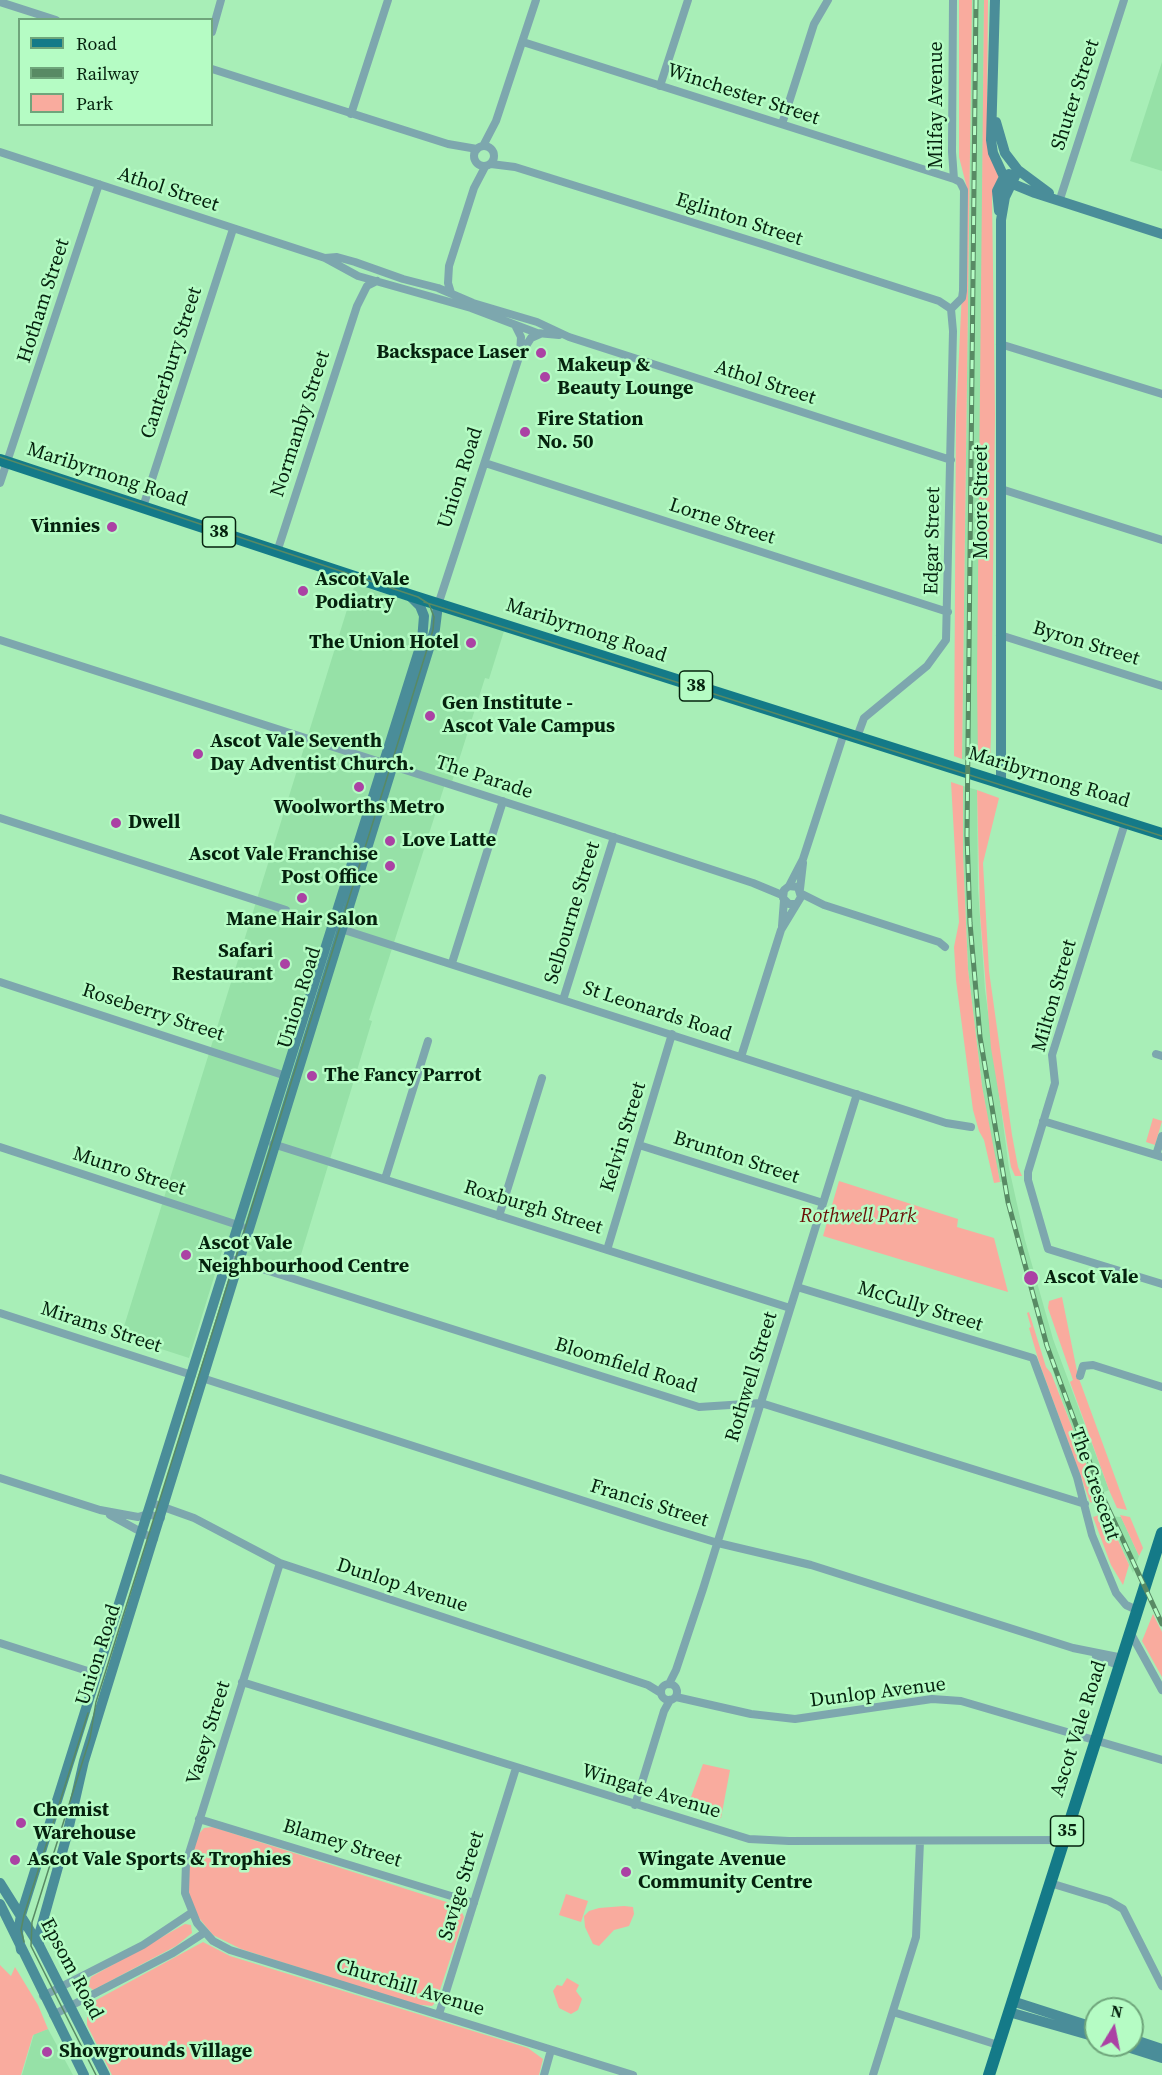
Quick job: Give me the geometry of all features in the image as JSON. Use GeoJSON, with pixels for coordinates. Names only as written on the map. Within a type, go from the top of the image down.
{"type":"FeatureCollection","features":[{"type":"Feature","properties":{"kind":"main road","name":"Maribyrnong Road"},"geometry":{"type":"LineString","coordinates":[[4,461],[422,599],[436,608],[453,609],[1162,834]]}},
{"type":"Feature","properties":{"kind":"main road","name":"Ascot Vale Road"},"geometry":{"type":"LineString","coordinates":[[988,2075],[1162,1533]]}},
{"type":"Feature","properties":{"kind":"street"},"geometry":{"type":"LineString","coordinates":[[213,28],[221,0]]}},
{"type":"Feature","properties":{"kind":"street"},"geometry":{"type":"LineString","coordinates":[[351,114],[388,0]]}},
{"type":"Feature","properties":{"kind":"street"},"geometry":{"type":"LineString","coordinates":[[426,285],[440,280],[449,266],[474,188],[488,166],[487,150],[536,0]]}},
{"type":"Feature","properties":{"kind":"street"},"geometry":{"type":"LineString","coordinates":[[660,86],[688,0]]}},
{"type":"Feature","properties":{"kind":"street"},"geometry":{"type":"LineString","coordinates":[[782,124],[816,18],[828,0]]}},
{"type":"Feature","properties":{"kind":"street","name":"Milfay Avenue"},"geometry":{"type":"LineString","coordinates":[[951,309],[962,298],[963,291],[964,190],[960,182],[954,179],[953,0]]}},
{"type":"Feature","properties":{"kind":"street"},"geometry":{"type":"LineString","coordinates":[[995,0],[993,153],[1009,181],[1162,234]]}},
{"type":"Feature","properties":{"kind":"street","name":"Shuter Street"},"geometry":{"type":"LineString","coordinates":[[1057,198],[1124,0]]}},
{"type":"Feature","properties":{"kind":"street"},"geometry":{"type":"LineString","coordinates":[[0,2],[50,18]]}},
{"type":"Feature","properties":{"kind":"street","name":"Winchester Street"},"geometry":{"type":"LineString","coordinates":[[523,42],[954,179]]}},
{"type":"Feature","properties":{"kind":"street","name":"Eglinton Street"},"geometry":{"type":"LineString","coordinates":[[213,69],[448,144],[487,150],[515,167],[945,303],[951,309]]}},
{"type":"Feature","properties":{"kind":"street"},"geometry":{"type":"LineString","coordinates":[[994,113],[1002,146],[1017,170],[1057,198]]}},
{"type":"Feature","properties":{"kind":"street","name":"Eglinton Street"},"geometry":{"type":"LineString","coordinates":[[448,144],[475,161],[488,166],[515,167]]}},
{"type":"Feature","properties":{"kind":"street"},"geometry":{"type":"LineString","coordinates":[[474,188],[475,161],[487,150]]}},
{"type":"Feature","properties":{"kind":"street","name":"Athol Street"},"geometry":{"type":"LineString","coordinates":[[0,152],[325,258],[355,275],[373,281],[503,319],[532,335],[569,337]]}},
{"type":"Feature","properties":{"kind":"street","name":"Moore Street"},"geometry":{"type":"LineString","coordinates":[[1001,784],[1001,220],[1009,181],[1017,170]]}},
{"type":"Feature","properties":{"kind":"street","name":"Hotham Street"},"geometry":{"type":"LineString","coordinates":[[0,483],[4,461],[99,184]]}},
{"type":"Feature","properties":{"kind":"street","name":"Canterbury Street"},"geometry":{"type":"LineString","coordinates":[[143,507],[233,229]]}},
{"type":"Feature","properties":{"kind":"street","name":"Athol Street"},"geometry":{"type":"LineString","coordinates":[[325,258],[337,257],[449,291],[473,303],[534,321],[569,337],[951,460]]}},
{"type":"Feature","properties":{"kind":"street","name":"Normanby Street"},"geometry":{"type":"LineString","coordinates":[[277,552],[357,306],[360,292],[355,275],[358,263]]}},
{"type":"Feature","properties":{"kind":"street"},"geometry":{"type":"LineString","coordinates":[[433,298],[449,291],[449,266]]}},
{"type":"Feature","properties":{"kind":"street"},"geometry":{"type":"LineString","coordinates":[[371,268],[373,281]]}},
{"type":"Feature","properties":{"kind":"street","name":"Normanby Street"},"geometry":{"type":"LineString","coordinates":[[357,306],[373,281]]}},
{"type":"Feature","properties":{"kind":"street","name":"Edgar Street"},"geometry":{"type":"LineString","coordinates":[[857,737],[861,723],[869,713],[927,666],[942,649],[948,629],[953,316],[951,309]]}},
{"type":"Feature","properties":{"kind":"street","name":"Union Road"},"geometry":{"type":"LineString","coordinates":[[422,641],[436,608],[518,362],[521,348],[519,329],[522,317]]}},
{"type":"Feature","properties":{"kind":"street","name":"Union Road"},"geometry":{"type":"LineString","coordinates":[[518,362],[532,335],[534,321]]}},
{"type":"Feature","properties":{"kind":"street"},"geometry":{"type":"LineString","coordinates":[[1000,344],[1162,394]]}},
{"type":"Feature","properties":{"kind":"street","name":"Lorne Street"},"geometry":{"type":"LineString","coordinates":[[485,463],[948,612]]}},
{"type":"Feature","properties":{"kind":"street"},"geometry":{"type":"LineString","coordinates":[[1001,489],[1162,540]]}},
{"type":"Feature","properties":{"kind":"street","name":"Union Road"},"geometry":{"type":"LineString","coordinates":[[388,765],[425,624],[424,613],[406,594]]}},
{"type":"Feature","properties":{"kind":"street","name":"Union Road"},"geometry":{"type":"LineString","coordinates":[[436,608],[436,627]]}},
{"type":"Feature","properties":{"kind":"street","name":"Union Road"},"geometry":{"type":"LineString","coordinates":[[39,1945],[39,1935],[67,1835],[84,1761],[154,1539],[197,1377],[269,1143],[388,765],[441,615],[453,609]]}},
{"type":"Feature","properties":{"kind":"street","name":"Byron Street"},"geometry":{"type":"LineString","coordinates":[[1000,635],[1162,686]]}},
{"type":"Feature","properties":{"kind":"street","name":"The Parade"},"geometry":{"type":"LineString","coordinates":[[0,640],[785,892]]}},
{"type":"Feature","properties":{"kind":"street"},"geometry":{"type":"LineString","coordinates":[[781,930],[785,892],[803,859],[843,733]]}},
{"type":"Feature","properties":{"kind":"street"},"geometry":{"type":"LineString","coordinates":[[452,963],[503,801]]}},
{"type":"Feature","properties":{"kind":"street"},"geometry":{"type":"LineString","coordinates":[[0,818],[286,910]]}},
{"type":"Feature","properties":{"kind":"street","name":"Milton Street"},"geometry":{"type":"LineString","coordinates":[[1125,823],[1052,1055],[1055,1083],[1028,1172],[1028,1180],[1048,1249],[1162,1284]]}},
{"type":"Feature","properties":{"kind":"street","name":"Selbourne Street"},"geometry":{"type":"LineString","coordinates":[[563,999],[614,837]]}},
{"type":"Feature","properties":{"kind":"street"},"geometry":{"type":"LineString","coordinates":[[741,1057],[781,930],[799,897],[803,859]]}},
{"type":"Feature","properties":{"kind":"street"},"geometry":{"type":"LineString","coordinates":[[785,892],[789,904],[799,897]]}},
{"type":"Feature","properties":{"kind":"street"},"geometry":{"type":"LineString","coordinates":[[785,892],[939,942],[945,947]]}},
{"type":"Feature","properties":{"kind":"street","name":"St Leonards Road"},"geometry":{"type":"LineString","coordinates":[[337,927],[946,1123],[971,1127]]}},
{"type":"Feature","properties":{"kind":"street","name":"Roseberry Street"},"geometry":{"type":"LineString","coordinates":[[0,982],[290,1077]]}},
{"type":"Feature","properties":{"kind":"street","name":"Kelvin Street"},"geometry":{"type":"LineString","coordinates":[[607,1250],[672,1034]]}},
{"type":"Feature","properties":{"kind":"street"},"geometry":{"type":"LineString","coordinates":[[385,1179],[428,1041]]}},
{"type":"Feature","properties":{"kind":"street"},"geometry":{"type":"LineString","coordinates":[[499,1216],[542,1078]]}},
{"type":"Feature","properties":{"kind":"street","name":"Rothwell Street"},"geometry":{"type":"LineString","coordinates":[[635,1805],[857,1094]]}},
{"type":"Feature","properties":{"kind":"street"},"geometry":{"type":"LineString","coordinates":[[1043,1121],[1159,1156],[1162,1136]]}},
{"type":"Feature","properties":{"kind":"street","name":"Roxburgh Street"},"geometry":{"type":"LineString","coordinates":[[269,1143],[790,1308]]}},
{"type":"Feature","properties":{"kind":"street","name":"Brunton Street"},"geometry":{"type":"LineString","coordinates":[[639,1145],[823,1203]]}},
{"type":"Feature","properties":{"kind":"street","name":"Munro Street"},"geometry":{"type":"LineString","coordinates":[[0,1147],[243,1227]]}},
{"type":"Feature","properties":{"kind":"street","name":"Bloomfield Road"},"geometry":{"type":"LineString","coordinates":[[233,1260],[699,1407],[761,1403],[1085,1504]]}},
{"type":"Feature","properties":{"kind":"street","name":"McCully Street"},"geometry":{"type":"LineString","coordinates":[[797,1287],[1033,1358]]}},
{"type":"Feature","properties":{"kind":"street","name":"Mirams Street"},"geometry":{"type":"LineString","coordinates":[[0,1313],[197,1377]]}},
{"type":"Feature","properties":{"kind":"street","name":"The Crescent"},"geometry":{"type":"LineString","coordinates":[[1033,1358],[1085,1504],[1092,1535],[1116,1593],[1126,1605],[1137,1610]]}},
{"type":"Feature","properties":{"kind":"street"},"geometry":{"type":"LineString","coordinates":[[1080,1376],[1083,1366],[1093,1365],[1162,1387]]}},
{"type":"Feature","properties":{"kind":"street","name":"Union Road"},"geometry":{"type":"LineString","coordinates":[[21,1950],[18,1933],[21,1915],[150,1508],[197,1377]]}},
{"type":"Feature","properties":{"kind":"street","name":"Francis Street"},"geometry":{"type":"LineString","coordinates":[[197,1377],[718,1543],[811,1564],[1121,1662]]}},
{"type":"Feature","properties":{"kind":"street"},"geometry":{"type":"LineString","coordinates":[[0,1478],[100,1510],[154,1539]]}},
{"type":"Feature","properties":{"kind":"street","name":"Dunlop Avenue"},"geometry":{"type":"LineString","coordinates":[[100,1510],[139,1517],[150,1508],[194,1518],[280,1563],[669,1692],[751,1714],[795,1719],[948,1699],[982,1705],[1162,1760]]}},
{"type":"Feature","properties":{"kind":"street","name":"Vasey Street"},"geometry":{"type":"LineString","coordinates":[[191,1913],[184,1886],[185,1866],[280,1563]]}},
{"type":"Feature","properties":{"kind":"street"},"geometry":{"type":"LineString","coordinates":[[1131,1632],[1162,1690]]}},
{"type":"Feature","properties":{"kind":"street"},"geometry":{"type":"LineString","coordinates":[[0,1643],[110,1679]]}},
{"type":"Feature","properties":{"kind":"street","name":"Wingate Avenue"},"geometry":{"type":"LineString","coordinates":[[242,1682],[635,1805],[758,1840],[1064,1840]]}},
{"type":"Feature","properties":{"kind":"street"},"geometry":{"type":"LineString","coordinates":[[71,1757],[84,1761]]}},
{"type":"Feature","properties":{"kind":"street","name":"Savige Street"},"geometry":{"type":"LineString","coordinates":[[439,2014],[516,1768]]}},
{"type":"Feature","properties":{"kind":"street","name":"Blamey Street"},"geometry":{"type":"LineString","coordinates":[[199,1819],[474,1903]]}},
{"type":"Feature","properties":{"kind":"street"},"geometry":{"type":"LineString","coordinates":[[873,2075],[918,1927],[920,1840]]}},
{"type":"Feature","properties":{"kind":"street","name":"Epsom Road"},"geometry":{"type":"LineString","coordinates":[[0,1883],[39,1945],[105,2075]]}},
{"type":"Feature","properties":{"kind":"street"},"geometry":{"type":"LineString","coordinates":[[1050,1883],[1109,1901],[1123,1909],[1162,1986]]}},
{"type":"Feature","properties":{"kind":"street","name":"Epsom Road"},"geometry":{"type":"LineString","coordinates":[[0,1904],[43,1996],[84,2075]]}},
{"type":"Feature","properties":{"kind":"street"},"geometry":{"type":"LineString","coordinates":[[43,1996],[159,1936],[191,1913]]}},
{"type":"Feature","properties":{"kind":"street","name":"Churchill Avenue"},"geometry":{"type":"LineString","coordinates":[[191,1913],[204,1933],[230,1950],[633,2075]]}},
{"type":"Feature","properties":{"kind":"street"},"geometry":{"type":"LineString","coordinates":[[53,2015],[173,1953],[204,1933]]}},
{"type":"Feature","properties":{"kind":"street"},"geometry":{"type":"LineString","coordinates":[[1011,2007],[1084,2025]]}},
{"type":"Feature","properties":{"kind":"street"},"geometry":{"type":"LineString","coordinates":[[1011,2007],[1084,2033]]}},
{"type":"Feature","properties":{"kind":"street"},"geometry":{"type":"LineString","coordinates":[[893,2012],[998,2045]]}},
{"type":"Feature","properties":{"kind":"street"},"geometry":{"type":"LineString","coordinates":[[1144,2043],[1162,2049]]}},
{"type":"Feature","properties":{"kind":"street"},"geometry":{"type":"LineString","coordinates":[[544,2075],[551,2050]]}},
{"type":"Feature","properties":{"kind":"street"},"geometry":{"type":"LineString","coordinates":[[1144,2052],[1162,2058]]}},
{"type":"Feature","properties":{"kind":"shaded area"},"geometry":{"type":"Polygon","coordinates":[[[972,0],[984,0],[978,763],[962,759],[972,0]]]}},
{"type":"Feature","properties":{"kind":"shaded area"},"geometry":{"type":"Polygon","coordinates":[[[1162,62],[1162,171],[1130,161],[1162,62]]]}},
{"type":"Feature","properties":{"kind":"shaded area"},"geometry":{"type":"Polygon","coordinates":[[[355,584],[504,631],[489,679],[485,678],[451,785],[445,784],[369,1020],[372,1021],[296,1271],[223,1248],[189,1358],[121,1336],[355,584]]]}},
{"type":"Feature","properties":{"kind":"shaded area"},"geometry":{"type":"Polygon","coordinates":[[[963,786],[977,790],[978,889],[985,990],[1009,1168],[1025,1240],[1053,1339],[1109,1490],[1097,1495],[1061,1397],[1037,1318],[991,1140],[968,969],[963,855],[963,786]]]}},
{"type":"Feature","properties":{"kind":"shaded area"},"geometry":{"type":"Polygon","coordinates":[[[1108,1516],[1121,1517],[1139,1556],[1133,1573],[1108,1516]]]}},
{"type":"Feature","properties":{"kind":"shaded area","name":"Showgrounds Village"},"geometry":{"type":"Polygon","coordinates":[[[48,2029],[73,2075],[22,2075],[34,2034],[48,2029]]]}},
{"type":"Feature","properties":{"kind":"green space"},"geometry":{"type":"Polygon","coordinates":[[[959,0],[972,0],[962,759],[954,756],[956,416],[967,188],[959,157],[959,0]]]}},
{"type":"Feature","properties":{"kind":"green space"},"geometry":{"type":"Polygon","coordinates":[[[984,0],[988,0],[987,113],[999,175],[992,197],[995,415],[991,736],[990,761],[987,766],[978,763],[977,678],[984,0]]]}},
{"type":"Feature","properties":{"kind":"green space"},"geometry":{"type":"Polygon","coordinates":[[[951,782],[963,786],[963,855],[968,969],[982,1086],[1000,1182],[994,1183],[984,1140],[973,1110],[956,980],[954,947],[959,922],[951,782]]]}},
{"type":"Feature","properties":{"kind":"green space"},"geometry":{"type":"Polygon","coordinates":[[[977,790],[999,798],[983,863],[989,971],[1012,1135],[1022,1176],[1015,1176],[1011,1167],[991,1048],[980,914],[977,790]]]}},
{"type":"Feature","properties":{"kind":"green space"},"geometry":{"type":"Polygon","coordinates":[[[1153,1118],[1162,1121],[1155,1145],[1146,1142],[1153,1118]]]}},
{"type":"Feature","properties":{"kind":"green space","name":"Rothwell Park"},"geometry":{"type":"Polygon","coordinates":[[[839,1181],[958,1219],[957,1227],[994,1238],[1008,1292],[823,1236],[839,1181]]]}},
{"type":"Feature","properties":{"kind":"green space"},"geometry":{"type":"Polygon","coordinates":[[[1062,1297],[1078,1376],[1127,1510],[1117,1508],[1070,1382],[1073,1380],[1048,1308],[1049,1301],[1062,1297]]]}},
{"type":"Feature","properties":{"kind":"green space"},"geometry":{"type":"Polygon","coordinates":[[[1029,1312],[1046,1367],[1051,1373],[1102,1505],[1090,1502],[1039,1362],[1029,1328],[1031,1327],[1027,1313],[1029,1312]]]}},
{"type":"Feature","properties":{"kind":"green space"},"geometry":{"type":"Polygon","coordinates":[[[1106,1513],[1129,1565],[1123,1585],[1111,1565],[1093,1517],[1106,1513]]]}},
{"type":"Feature","properties":{"kind":"green space"},"geometry":{"type":"Polygon","coordinates":[[[1120,1515],[1130,1517],[1143,1548],[1139,1556],[1120,1515]]]}},
{"type":"Feature","properties":{"kind":"green space"},"geometry":{"type":"Polygon","coordinates":[[[1153,1614],[1162,1632],[1162,1677],[1142,1641],[1153,1614]]]}},
{"type":"Feature","properties":{"kind":"green space"},"geometry":{"type":"Polygon","coordinates":[[[703,1764],[730,1770],[721,1818],[687,1808],[703,1764]]]}},
{"type":"Feature","properties":{"kind":"green space"},"geometry":{"type":"Polygon","coordinates":[[[213,1827],[459,1906],[464,1917],[436,2002],[432,2006],[413,2004],[241,1949],[213,1935],[195,1913],[188,1894],[187,1873],[198,1835],[204,1828],[213,1827]]]}},
{"type":"Feature","properties":{"kind":"green space"},"geometry":{"type":"Polygon","coordinates":[[[566,1894],[588,1901],[581,1922],[559,1915],[566,1894]]]}},
{"type":"Feature","properties":{"kind":"green space"},"geometry":{"type":"Polygon","coordinates":[[[633,1907],[634,1914],[629,1926],[614,1930],[599,1946],[593,1944],[585,1927],[584,1916],[589,1911],[599,1908],[633,1907]]]}},
{"type":"Feature","properties":{"kind":"green space"},"geometry":{"type":"Polygon","coordinates":[[[185,1924],[191,1925],[192,1933],[176,1946],[93,1990],[88,1986],[91,1977],[185,1924]]]}},
{"type":"Feature","properties":{"kind":"green space"},"geometry":{"type":"Polygon","coordinates":[[[203,1942],[230,1956],[528,2048],[543,2059],[539,2075],[112,2075],[87,2025],[87,2005],[203,1942]]]}},
{"type":"Feature","properties":{"kind":"green space"},"geometry":{"type":"Polygon","coordinates":[[[0,1965],[11,1976],[15,1967],[38,2005],[48,2029],[33,2035],[21,2075],[0,2075],[0,1965]]]}},
{"type":"Feature","properties":{"kind":"green space"},"geometry":{"type":"Polygon","coordinates":[[[567,1978],[579,1985],[576,1991],[582,1999],[578,2010],[571,2014],[559,2008],[553,1991],[557,1985],[562,1986],[567,1978]]]}},
{"type":"Feature","properties":{"kind":"tram line"},"geometry":{"type":"LineString","coordinates":[[0,457],[418,597],[429,604],[434,617],[433,630],[391,765],[96,1702],[90,1738],[32,1922],[31,1946],[96,2075]]}},
{"type":"Feature","properties":{"kind":"tram line"},"geometry":{"type":"LineString","coordinates":[[424,602],[1162,836]]}},
{"type":"Feature","properties":{"kind":"tram line"},"geometry":{"type":"LineString","coordinates":[[24,1942],[21,1930],[24,1915],[88,1713]]}},
{"type":"Feature","properties":{"kind":"railway"},"geometry":{"type":"LineString","coordinates":[[976,0],[967,835],[970,923],[980,1037],[1008,1202],[1047,1346],[1101,1493],[1162,1624]]}},
{"type":"Feature","properties":{"kind":"place","name":"Backspace Laser"},"geometry":{"type":"Point","coordinates":[541,353]}},
{"type":"Feature","properties":{"kind":"place","name":"Makeup & Beauty Lounge"},"geometry":{"type":"Point","coordinates":[545,377]}},
{"type":"Feature","properties":{"kind":"place","name":"Fire Station No. 50"},"geometry":{"type":"Point","coordinates":[525,432]}},
{"type":"Feature","properties":{"kind":"place","name":"Vinnies"},"geometry":{"type":"Point","coordinates":[112,527]}},
{"type":"Feature","properties":{"kind":"place","name":"Ascot Vale Podiatry"},"geometry":{"type":"Point","coordinates":[303,591]}},
{"type":"Feature","properties":{"kind":"place","name":"The Union Hotel"},"geometry":{"type":"Point","coordinates":[471,643]}},
{"type":"Feature","properties":{"kind":"place","name":"Gen Institute - Ascot Vale Campus"},"geometry":{"type":"Point","coordinates":[430,716]}},
{"type":"Feature","properties":{"kind":"place","name":"Ascot Vale Seventh Day Adventist Church."},"geometry":{"type":"Point","coordinates":[198,754]}},
{"type":"Feature","properties":{"kind":"place","name":"Woolworths Metro"},"geometry":{"type":"Point","coordinates":[359,787]}},
{"type":"Feature","properties":{"kind":"place","name":"Dwell"},"geometry":{"type":"Point","coordinates":[116,823]}},
{"type":"Feature","properties":{"kind":"place","name":"Love Latte"},"geometry":{"type":"Point","coordinates":[390,841]}},
{"type":"Feature","properties":{"kind":"place","name":"Ascot Vale Franchise Post Office"},"geometry":{"type":"Point","coordinates":[390,866]}},
{"type":"Feature","properties":{"kind":"place","name":"Mane Hair Salon"},"geometry":{"type":"Point","coordinates":[302,898]}},
{"type":"Feature","properties":{"kind":"place","name":"Safari Restaurant"},"geometry":{"type":"Point","coordinates":[285,964]}},
{"type":"Feature","properties":{"kind":"place","name":"The Fancy Parrot"},"geometry":{"type":"Point","coordinates":[312,1076]}},
{"type":"Feature","properties":{"kind":"place","name":"Ascot Vale Neighbourhood Centre"},"geometry":{"type":"Point","coordinates":[186,1255]}},
{"type":"Feature","properties":{"kind":"place","name":"Ascot Vale"},"geometry":{"type":"Point","coordinates":[1031,1278]}},
{"type":"Feature","properties":{"kind":"place","name":"Chemist Warehouse"},"geometry":{"type":"Point","coordinates":[21,1823]}},
{"type":"Feature","properties":{"kind":"place","name":"Ascot Vale Sports & Trophies"},"geometry":{"type":"Point","coordinates":[15,1860]}},
{"type":"Feature","properties":{"kind":"place","name":"Wingate Avenue Community Centre"},"geometry":{"type":"Point","coordinates":[626,1872]}},
{"type":"Feature","properties":{"kind":"place","name":"Showgrounds Village"},"geometry":{"type":"Point","coordinates":[47,2052]}}]}
